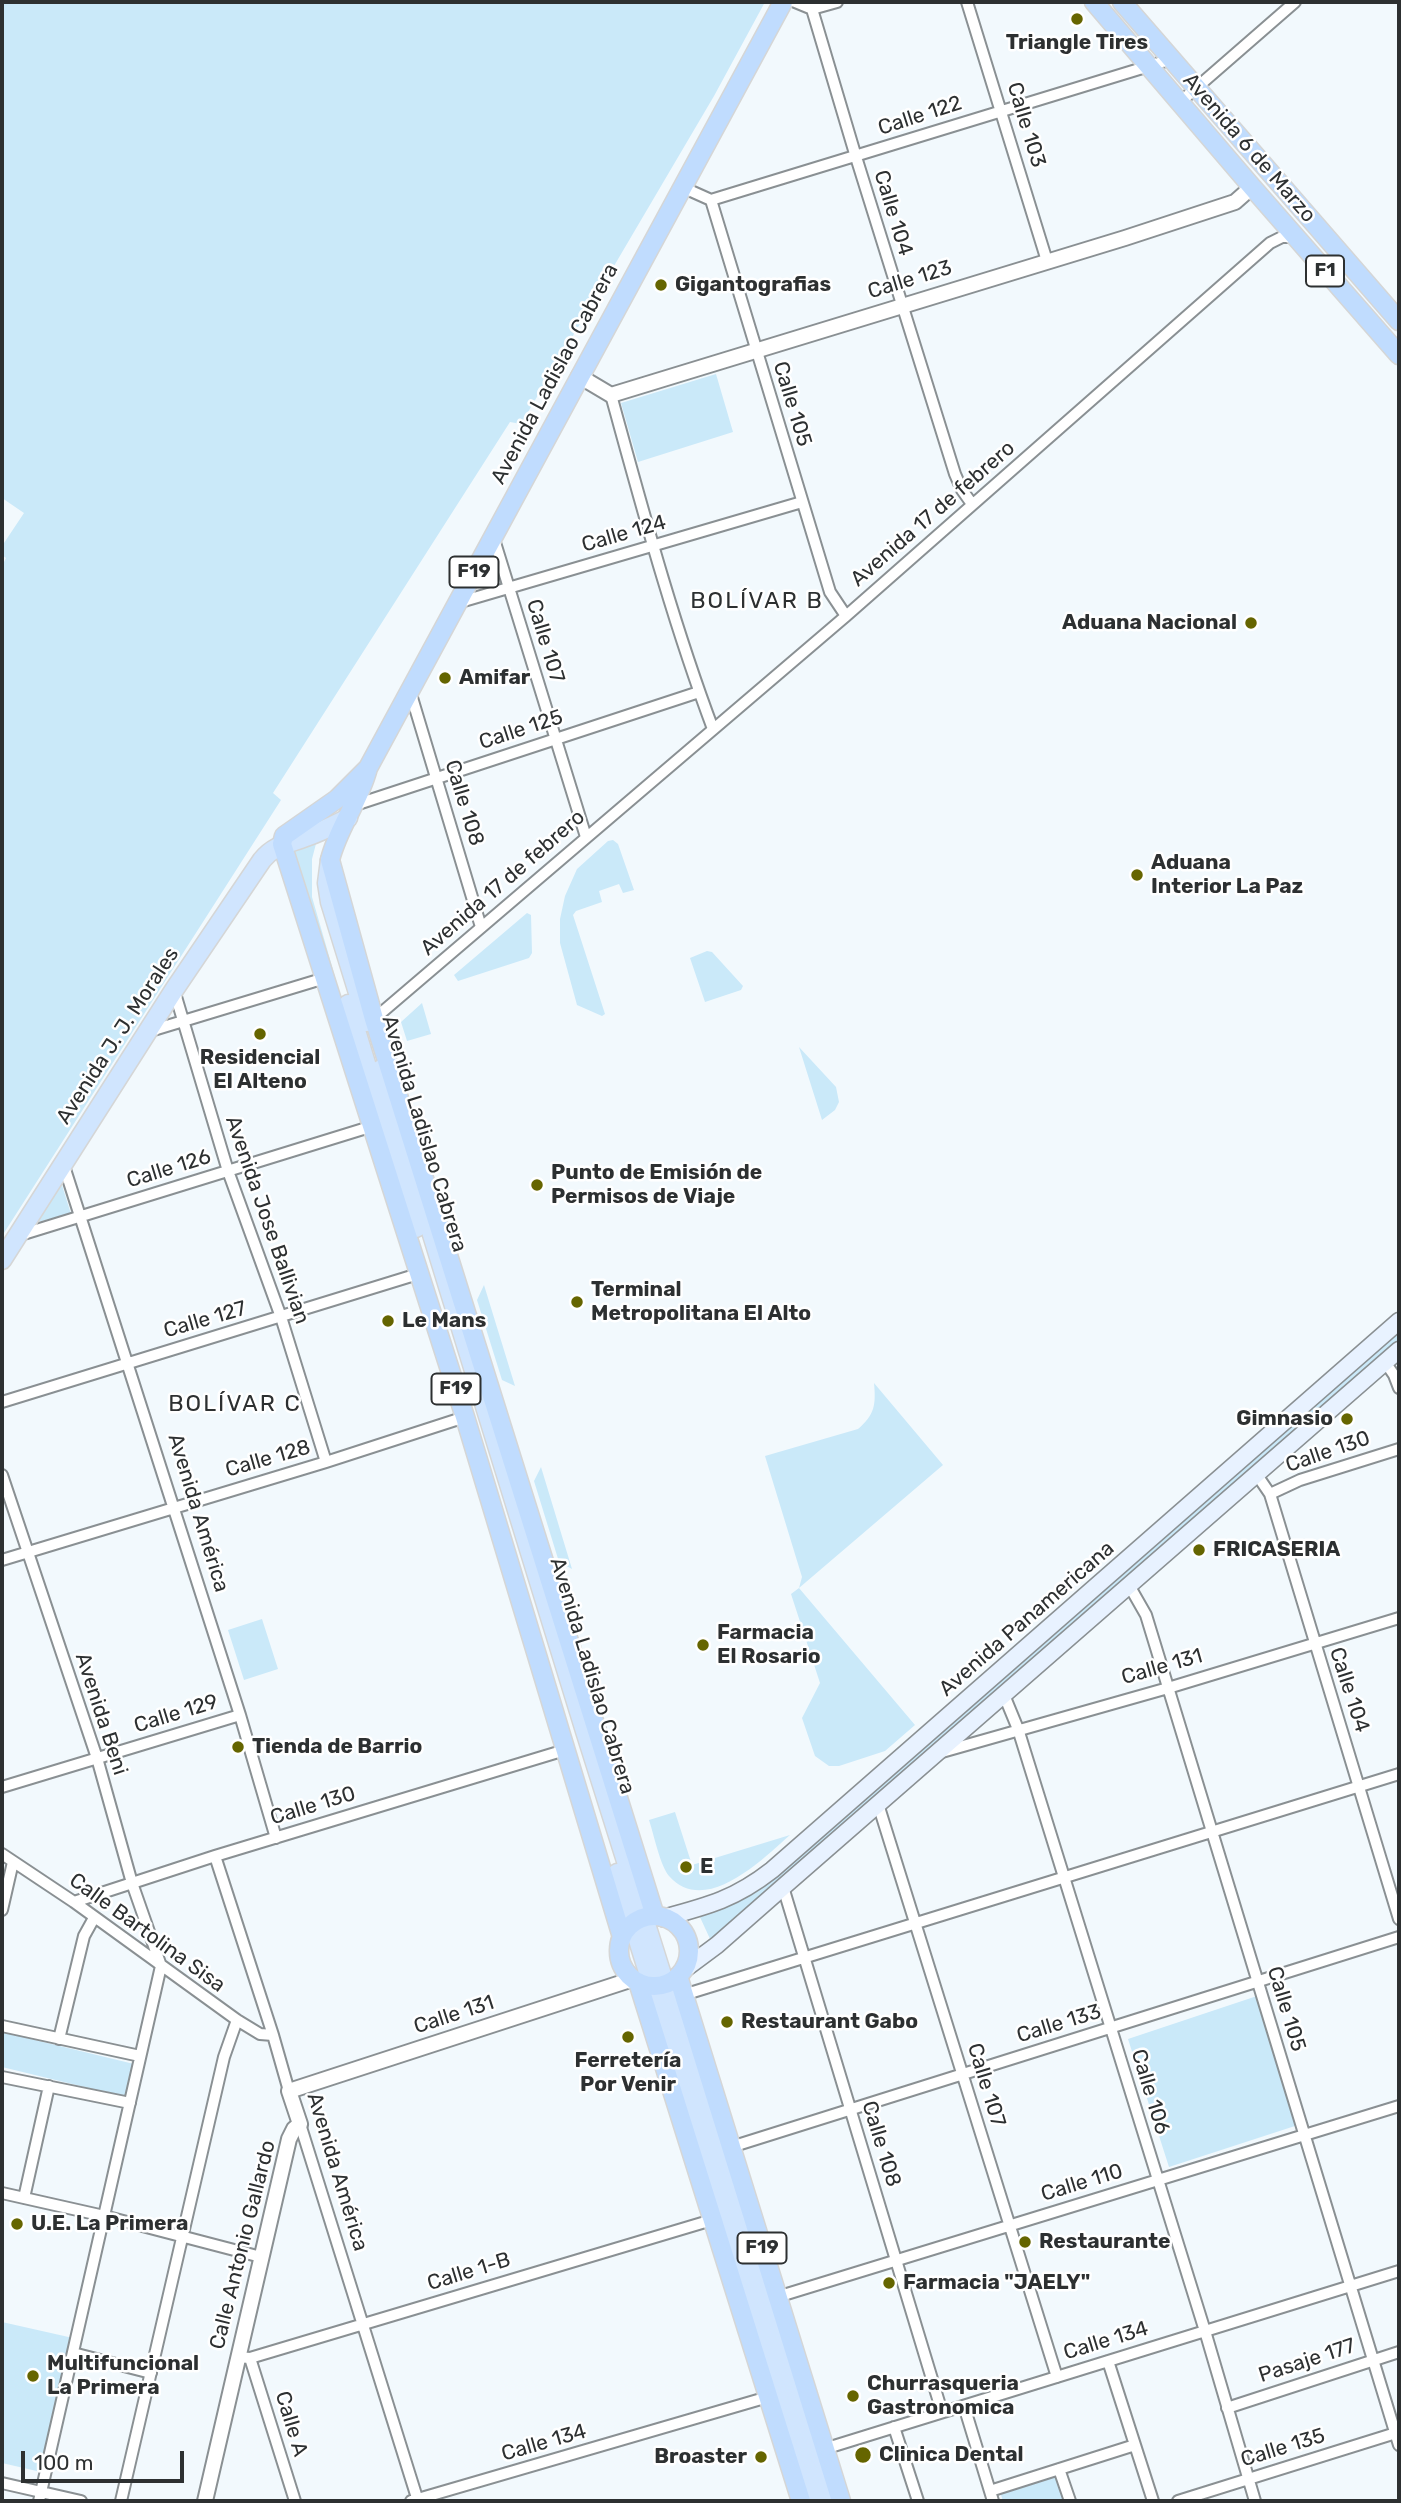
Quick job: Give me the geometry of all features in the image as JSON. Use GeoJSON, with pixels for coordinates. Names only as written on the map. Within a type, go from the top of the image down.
{"type":"FeatureCollection","features":[{"type":"Feature","properties":{"kind":"highway","name":"Avenida Ladislao Cabrera"},"geometry":{"type":"LineString","coordinates":[[643,1922],[374,1019],[330,860],[333,847],[351,812],[368,768],[783,2]]}},
{"type":"Feature","properties":{"kind":"highway","name":"Avenida 6 de Marzo"},"geometry":{"type":"LineString","coordinates":[[1094,2],[1399,355]]}},
{"type":"Feature","properties":{"kind":"highway","name":"Avenida 6 de Marzo"},"geometry":{"type":"LineString","coordinates":[[1122,2],[1399,321]]}},
{"type":"Feature","properties":{"kind":"highway","name":"Avenida Ladislao Cabrera"},"geometry":{"type":"LineString","coordinates":[[368,768],[337,799],[285,836],[282,844],[465,1417],[565,1750],[643,1922]]}},
{"type":"Feature","properties":{"kind":"highway"},"geometry":{"type":"LineString","coordinates":[[350,1056],[371,1082],[370,1118]]}},
{"type":"Feature","properties":{"kind":"highway","name":"F19"},"geometry":{"type":"LineString","coordinates":[[643,1922],[676,1924],[687,1943],[688,1957],[661,1988],[621,1964],[619,1946],[643,1922]]}},
{"type":"Feature","properties":{"kind":"highway","name":"Avenida Ladislao Cabrera"},"geometry":{"type":"LineString","coordinates":[[661,1988],[731,2147],[841,2501]]}},
{"type":"Feature","properties":{"kind":"highway","name":"Avenida Ladislao Cabrera"},"geometry":{"type":"LineString","coordinates":[[661,1988],[712,2220],[801,2501]]}},
{"type":"Feature","properties":{"kind":"main road"},"geometry":{"type":"LineString","coordinates":[[282,844],[302,839],[351,812]]}},
{"type":"Feature","properties":{"kind":"main road","name":"Avenida J. J. Morales"},"geometry":{"type":"LineString","coordinates":[[2,1260],[174,990],[262,859],[270,850],[282,844]]}},
{"type":"Feature","properties":{"kind":"main road","name":"Avenida Ladislao Cabrera"},"geometry":{"type":"LineString","coordinates":[[330,860],[325,905],[371,1082],[643,1922]]}},
{"type":"Feature","properties":{"kind":"main road","name":"Avenida Ladislao Cabrera"},"geometry":{"type":"LineString","coordinates":[[325,905],[643,1922],[814,2501]]}},
{"type":"Feature","properties":{"kind":"main road","name":"Avenida Panamericana"},"geometry":{"type":"LineString","coordinates":[[643,1922],[729,1898],[754,1884],[888,1770],[1399,1321]]}},
{"type":"Feature","properties":{"kind":"main road","name":"Avenida Panamericana"},"geometry":{"type":"LineString","coordinates":[[661,1988],[716,1945],[1399,1350]]}},
{"type":"Feature","properties":{"kind":"main road"},"geometry":{"type":"LineString","coordinates":[[888,1770],[901,1784]]}},
{"type":"Feature","properties":{"kind":"main road","name":"Avenida Ladislao Cabrera"},"geometry":{"type":"LineString","coordinates":[[661,1988],[828,2501]]}},
{"type":"Feature","properties":{"kind":"street"},"geometry":{"type":"LineString","coordinates":[[794,2],[812,9],[837,2]]}},
{"type":"Feature","properties":{"kind":"street","name":"Calle 103"},"geometry":{"type":"LineString","coordinates":[[967,2],[1047,261]]}},
{"type":"Feature","properties":{"kind":"street"},"geometry":{"type":"LineString","coordinates":[[1179,103],[1295,2]]}},
{"type":"Feature","properties":{"kind":"street","name":"Calle 104"},"geometry":{"type":"LineString","coordinates":[[812,9],[955,474],[972,504]]}},
{"type":"Feature","properties":{"kind":"street","name":"Calle 122"},"geometry":{"type":"LineString","coordinates":[[711,200],[1171,59]]}},
{"type":"Feature","properties":{"kind":"street"},"geometry":{"type":"LineString","coordinates":[[682,187],[711,200]]}},
{"type":"Feature","properties":{"kind":"street","name":"Calle 123"},"geometry":{"type":"LineString","coordinates":[[611,395],[1235,202],[1252,187]]}},
{"type":"Feature","properties":{"kind":"street","name":"Calle 105"},"geometry":{"type":"LineString","coordinates":[[711,200],[830,592],[846,616]]}},
{"type":"Feature","properties":{"kind":"street","name":"Avenida 17 de febrero"},"geometry":{"type":"LineString","coordinates":[[374,1019],[846,616],[1270,243],[1282,237],[1295,237]]}},
{"type":"Feature","properties":{"kind":"street"},"geometry":{"type":"LineString","coordinates":[[579,376],[611,395],[653,546],[713,729]]}},
{"type":"Feature","properties":{"kind":"street","name":"Calle 124"},"geometry":{"type":"LineString","coordinates":[[457,603],[802,502]]}},
{"type":"Feature","properties":{"kind":"street","name":"Calle 107"},"geometry":{"type":"LineString","coordinates":[[493,536],[586,838]]}},
{"type":"Feature","properties":{"kind":"street","name":"Calle 108"},"geometry":{"type":"LineString","coordinates":[[410,690],[481,927]]}},
{"type":"Feature","properties":{"kind":"street","name":"Calle 125"},"geometry":{"type":"LineString","coordinates":[[351,812],[436,778],[699,692]]}},
{"type":"Feature","properties":{"kind":"street"},"geometry":{"type":"LineString","coordinates":[[148,1032],[325,978]]}},
{"type":"Feature","properties":{"kind":"street","name":"Avenida Jose Ballivian"},"geometry":{"type":"LineString","coordinates":[[174,990],[228,1171],[281,1317],[326,1462]]}},
{"type":"Feature","properties":{"kind":"street","name":"Calle 126"},"geometry":{"type":"LineString","coordinates":[[17,1236],[228,1171],[370,1118]]}},
{"type":"Feature","properties":{"kind":"street","name":"Avenida América"},"geometry":{"type":"LineString","coordinates":[[63,1163],[129,1362],[276,1838]]}},
{"type":"Feature","properties":{"kind":"street","name":"Calle 127"},"geometry":{"type":"LineString","coordinates":[[2,1402],[418,1274]]}},
{"type":"Feature","properties":{"kind":"street"},"geometry":{"type":"LineString","coordinates":[[1385,1363],[1399,1388]]}},
{"type":"Feature","properties":{"kind":"street","name":"Calle 128"},"geometry":{"type":"LineString","coordinates":[[2,1560],[465,1417]]}},
{"type":"Feature","properties":{"kind":"street","name":"Calle 130"},"geometry":{"type":"LineString","coordinates":[[1270,1494],[1300,1480],[1399,1449]]}},
{"type":"Feature","properties":{"kind":"street","name":"Avenida Beni"},"geometry":{"type":"LineString","coordinates":[[2,1475],[97,1758],[132,1882],[161,1966]]}},
{"type":"Feature","properties":{"kind":"street","name":"Calle 104"},"geometry":{"type":"LineString","coordinates":[[1257,1475],[1270,1494],[1399,1919]]}},
{"type":"Feature","properties":{"kind":"street","name":"Calle 105"},"geometry":{"type":"LineString","coordinates":[[1130,1587],[1146,1615],[1399,2445]]}},
{"type":"Feature","properties":{"kind":"street","name":"Calle 131"},"geometry":{"type":"LineString","coordinates":[[934,1754],[1168,1688],[1399,1618]]}},
{"type":"Feature","properties":{"kind":"street","name":"Calle 106"},"geometry":{"type":"LineString","coordinates":[[1004,1695],[1018,1729],[1255,2501]]}},
{"type":"Feature","properties":{"kind":"street","name":"Calle 129"},"geometry":{"type":"LineString","coordinates":[[2,1787],[240,1715]]}},
{"type":"Feature","properties":{"kind":"street","name":"Calle 130"},"geometry":{"type":"LineString","coordinates":[[74,1902],[215,1856],[565,1750]]}},
{"type":"Feature","properties":{"kind":"street"},"geometry":{"type":"LineString","coordinates":[[661,1988],[804,1957],[1399,1774]]}},
{"type":"Feature","properties":{"kind":"street","name":"Calle 107"},"geometry":{"type":"LineString","coordinates":[[878,1804],[1056,2377]]}},
{"type":"Feature","properties":{"kind":"street","name":"Calle Bartolina Sisa"},"geometry":{"type":"LineString","coordinates":[[2,1854],[74,1902],[237,2020],[260,2034],[273,2035]]}},
{"type":"Feature","properties":{"kind":"street","name":"Avenida América"},"geometry":{"type":"LineString","coordinates":[[215,1856],[273,2035],[415,2501]]}},
{"type":"Feature","properties":{"kind":"street"},"geometry":{"type":"LineString","coordinates":[[2,1910],[13,1862]]}},
{"type":"Feature","properties":{"kind":"street","name":"Calle 108"},"geometry":{"type":"LineString","coordinates":[[783,1887],[942,2413]]}},
{"type":"Feature","properties":{"kind":"street"},"geometry":{"type":"LineString","coordinates":[[59,2039],[84,1936],[94,1918]]}},
{"type":"Feature","properties":{"kind":"street","name":"Calle 133"},"geometry":{"type":"LineString","coordinates":[[731,2147],[1399,1937]]}},
{"type":"Feature","properties":{"kind":"street"},"geometry":{"type":"LineString","coordinates":[[40,2497],[161,1966]]}},
{"type":"Feature","properties":{"kind":"street","name":"Calle 131"},"geometry":{"type":"LineString","coordinates":[[289,2091],[661,1988]]}},
{"type":"Feature","properties":{"kind":"street"},"geometry":{"type":"LineString","coordinates":[[121,2501],[223,2056],[237,2020]]}},
{"type":"Feature","properties":{"kind":"street"},"geometry":{"type":"LineString","coordinates":[[2,2026],[140,2056]]}},
{"type":"Feature","properties":{"kind":"street"},"geometry":{"type":"LineString","coordinates":[[2,2077],[130,2103]]}},
{"type":"Feature","properties":{"kind":"street"},"geometry":{"type":"LineString","coordinates":[[24,2198],[49,2086]]}},
{"type":"Feature","properties":{"kind":"street","name":"Calle 110"},"geometry":{"type":"LineString","coordinates":[[777,2297],[1399,2106]]}},
{"type":"Feature","properties":{"kind":"street","name":"Calle Antonio Gallardo"},"geometry":{"type":"LineString","coordinates":[[205,2501],[244,2358],[261,2257],[289,2139],[300,2124]]}},
{"type":"Feature","properties":{"kind":"street"},"geometry":{"type":"LineString","coordinates":[[2,2193],[104,2216],[261,2257]]}},
{"type":"Feature","properties":{"kind":"street","name":"Calle 1-B"},"geometry":{"type":"LineString","coordinates":[[244,2358],[712,2220]]}},
{"type":"Feature","properties":{"kind":"street","name":"Calle 134"},"geometry":{"type":"LineString","coordinates":[[824,2449],[1399,2271]]}},
{"type":"Feature","properties":{"kind":"street","name":"Pasaje 177"},"geometry":{"type":"LineString","coordinates":[[1227,2408],[1399,2352]]}},
{"type":"Feature","properties":{"kind":"street"},"geometry":{"type":"LineString","coordinates":[[73,2353],[151,2373]]}},
{"type":"Feature","properties":{"kind":"street","name":"Calle A"},"geometry":{"type":"LineString","coordinates":[[244,2358],[295,2501]]}},
{"type":"Feature","properties":{"kind":"street"},"geometry":{"type":"LineString","coordinates":[[1108,2361],[1153,2501]]}},
{"type":"Feature","properties":{"kind":"street","name":"Calle 134"},"geometry":{"type":"LineString","coordinates":[[415,2501],[768,2397]]}},
{"type":"Feature","properties":{"kind":"street"},"geometry":{"type":"LineString","coordinates":[[964,2406],[992,2496],[1059,2469],[1135,2445]]}},
{"type":"Feature","properties":{"kind":"street"},"geometry":{"type":"LineString","coordinates":[[894,2427],[918,2501]]}},
{"type":"Feature","properties":{"kind":"street","name":"Calle 135"},"geometry":{"type":"LineString","coordinates":[[1178,2501],[1397,2433]]}},
{"type":"Feature","properties":{"kind":"street"},"geometry":{"type":"LineString","coordinates":[[1059,2469],[1070,2501]]}},
{"type":"Feature","properties":{"kind":"street"},"geometry":{"type":"LineString","coordinates":[[2,2483],[40,2497],[81,2501]]}},
{"type":"Feature","properties":{"kind":"shaded area"},"geometry":{"type":"Polygon","coordinates":[[[2,2],[765,2],[714,96],[521,424],[510,422],[273,793],[281,800],[2,1236],[2,566],[6,558],[2,555],[2,546],[24,513],[2,498],[2,2]]]}},
{"type":"Feature","properties":{"kind":"shaded area"},"geometry":{"type":"Polygon","coordinates":[[[716,374],[733,432],[638,462],[621,403],[716,374]]]}},
{"type":"Feature","properties":{"kind":"shaded area"},"geometry":{"type":"Polygon","coordinates":[[[317,840],[312,859],[312,897],[360,1063],[295,861],[295,850],[317,840]]]}},
{"type":"Feature","properties":{"kind":"shaded area"},"geometry":{"type":"Polygon","coordinates":[[[613,840],[618,844],[634,890],[623,893],[619,884],[599,891],[602,902],[576,911],[573,915],[605,1014],[602,1016],[577,1005],[560,943],[560,919],[565,896],[577,869],[608,841],[613,840]]]}},
{"type":"Feature","properties":{"kind":"shaded area"},"geometry":{"type":"Polygon","coordinates":[[[527,913],[531,915],[532,953],[529,958],[458,981],[454,975],[527,913]]]}},
{"type":"Feature","properties":{"kind":"shaded area"},"geometry":{"type":"Polygon","coordinates":[[[707,951],[712,952],[743,986],[741,990],[705,1002],[690,958],[707,951]]]}},
{"type":"Feature","properties":{"kind":"shaded area"},"geometry":{"type":"Polygon","coordinates":[[[422,1003],[431,1034],[407,1041],[401,1022],[422,1003]]]}},
{"type":"Feature","properties":{"kind":"shaded area"},"geometry":{"type":"Polygon","coordinates":[[[799,1047],[836,1087],[839,1102],[835,1110],[822,1120],[799,1047]]]}},
{"type":"Feature","properties":{"kind":"shaded area"},"geometry":{"type":"Polygon","coordinates":[[[61,1182],[71,1214],[37,1222],[61,1182]]]}},
{"type":"Feature","properties":{"kind":"shaded area"},"geometry":{"type":"Polygon","coordinates":[[[484,1285],[515,1386],[502,1380],[477,1300],[484,1285]]]}},
{"type":"Feature","properties":{"kind":"shaded area"},"geometry":{"type":"Polygon","coordinates":[[[1399,1329],[1399,1339],[711,1941],[699,1915],[778,1876],[1399,1329]]]}},
{"type":"Feature","properties":{"kind":"shaded area"},"geometry":{"type":"Polygon","coordinates":[[[874,1383],[943,1465],[799,1588],[802,1577],[765,1456],[858,1429],[873,1409],[874,1383]]]}},
{"type":"Feature","properties":{"kind":"shaded area"},"geometry":{"type":"Polygon","coordinates":[[[541,1467],[572,1569],[559,1562],[534,1481],[541,1467]]]}},
{"type":"Feature","properties":{"kind":"shaded area"},"geometry":{"type":"Polygon","coordinates":[[[799,1588],[915,1725],[885,1751],[839,1766],[829,1766],[815,1756],[802,1718],[820,1683],[791,1594],[799,1588]]]}},
{"type":"Feature","properties":{"kind":"shaded area"},"geometry":{"type":"Polygon","coordinates":[[[262,1619],[278,1669],[244,1680],[228,1630],[262,1619]]]}},
{"type":"Feature","properties":{"kind":"shaded area"},"geometry":{"type":"Polygon","coordinates":[[[675,1812],[692,1865],[790,1835],[733,1880],[699,1890],[683,1887],[669,1876],[663,1865],[649,1820],[675,1812]]]}},
{"type":"Feature","properties":{"kind":"shaded area"},"geometry":{"type":"Polygon","coordinates":[[[1257,1996],[1298,2125],[1169,2167],[1128,2039],[1257,1996]]]}},
{"type":"Feature","properties":{"kind":"shaded area"},"geometry":{"type":"Polygon","coordinates":[[[2,2032],[138,2065],[130,2098],[2,2067],[2,2032]]]}},
{"type":"Feature","properties":{"kind":"shaded area","name":"Multifuncional La Primera"},"geometry":{"type":"Polygon","coordinates":[[[2,2322],[73,2338],[41,2472],[2,2463],[2,2322]]]}},
{"type":"Feature","properties":{"kind":"shaded area"},"geometry":{"type":"Polygon","coordinates":[[[1056,2474],[1065,2501],[1003,2501],[1000,2492],[1056,2474]]]}},
{"type":"Feature","properties":{"kind":"place","name":"Triangle Tires"},"geometry":{"type":"Point","coordinates":[1077,19]}},
{"type":"Feature","properties":{"kind":"place","name":"Gigantografias"},"geometry":{"type":"Point","coordinates":[661,285]}},
{"type":"Feature","properties":{"kind":"place","name":"Aduana Nacional"},"geometry":{"type":"Point","coordinates":[1251,623]}},
{"type":"Feature","properties":{"kind":"place","name":"Amifar"},"geometry":{"type":"Point","coordinates":[445,678]}},
{"type":"Feature","properties":{"kind":"place","name":"Aduana Interior La Paz"},"geometry":{"type":"Point","coordinates":[1137,875]}},
{"type":"Feature","properties":{"kind":"place","name":"Residencial El Alteno"},"geometry":{"type":"Point","coordinates":[260,1034]}},
{"type":"Feature","properties":{"kind":"place","name":"Punto de Emisión de Permisos de Viaje"},"geometry":{"type":"Point","coordinates":[537,1185]}},
{"type":"Feature","properties":{"kind":"place","name":"Terminal Metropolitana El Alto"},"geometry":{"type":"Point","coordinates":[577,1302]}},
{"type":"Feature","properties":{"kind":"place","name":"Le Mans"},"geometry":{"type":"Point","coordinates":[388,1321]}},
{"type":"Feature","properties":{"kind":"place","name":"Gimnasio"},"geometry":{"type":"Point","coordinates":[1347,1419]}},
{"type":"Feature","properties":{"kind":"place","name":"FRICASERIA"},"geometry":{"type":"Point","coordinates":[1199,1550]}},
{"type":"Feature","properties":{"kind":"place","name":"Farmacia El Rosario"},"geometry":{"type":"Point","coordinates":[703,1645]}},
{"type":"Feature","properties":{"kind":"place","name":"Tienda de Barrio"},"geometry":{"type":"Point","coordinates":[238,1747]}},
{"type":"Feature","properties":{"kind":"place","name":"E"},"geometry":{"type":"Point","coordinates":[686,1867]}},
{"type":"Feature","properties":{"kind":"place","name":"Restaurant Gabo"},"geometry":{"type":"Point","coordinates":[727,2022]}},
{"type":"Feature","properties":{"kind":"place","name":"Ferretería Por Venir"},"geometry":{"type":"Point","coordinates":[628,2037]}},
{"type":"Feature","properties":{"kind":"place","name":"U.E. La Primera"},"geometry":{"type":"Point","coordinates":[17,2224]}},
{"type":"Feature","properties":{"kind":"place","name":"Restaurante"},"geometry":{"type":"Point","coordinates":[1025,2242]}},
{"type":"Feature","properties":{"kind":"place","name":"Farmacia \"JAELY\""},"geometry":{"type":"Point","coordinates":[889,2283]}},
{"type":"Feature","properties":{"kind":"place","name":"Multifuncional La Primera"},"geometry":{"type":"Point","coordinates":[33,2376]}},
{"type":"Feature","properties":{"kind":"place","name":"Churrasqueria Gastronomica"},"geometry":{"type":"Point","coordinates":[853,2396]}},
{"type":"Feature","properties":{"kind":"place","name":"Clinica Dental"},"geometry":{"type":"Point","coordinates":[863,2455]}},
{"type":"Feature","properties":{"kind":"place","name":"Broaster"},"geometry":{"type":"Point","coordinates":[761,2457]}},
{"type":"Feature","properties":{"kind":"district","name":"BOLÍVAR B"},"geometry":{"type":"Point","coordinates":[757,601]}},
{"type":"Feature","properties":{"kind":"district","name":"BOLÍVAR C"},"geometry":{"type":"Point","coordinates":[235,1404]}}]}
